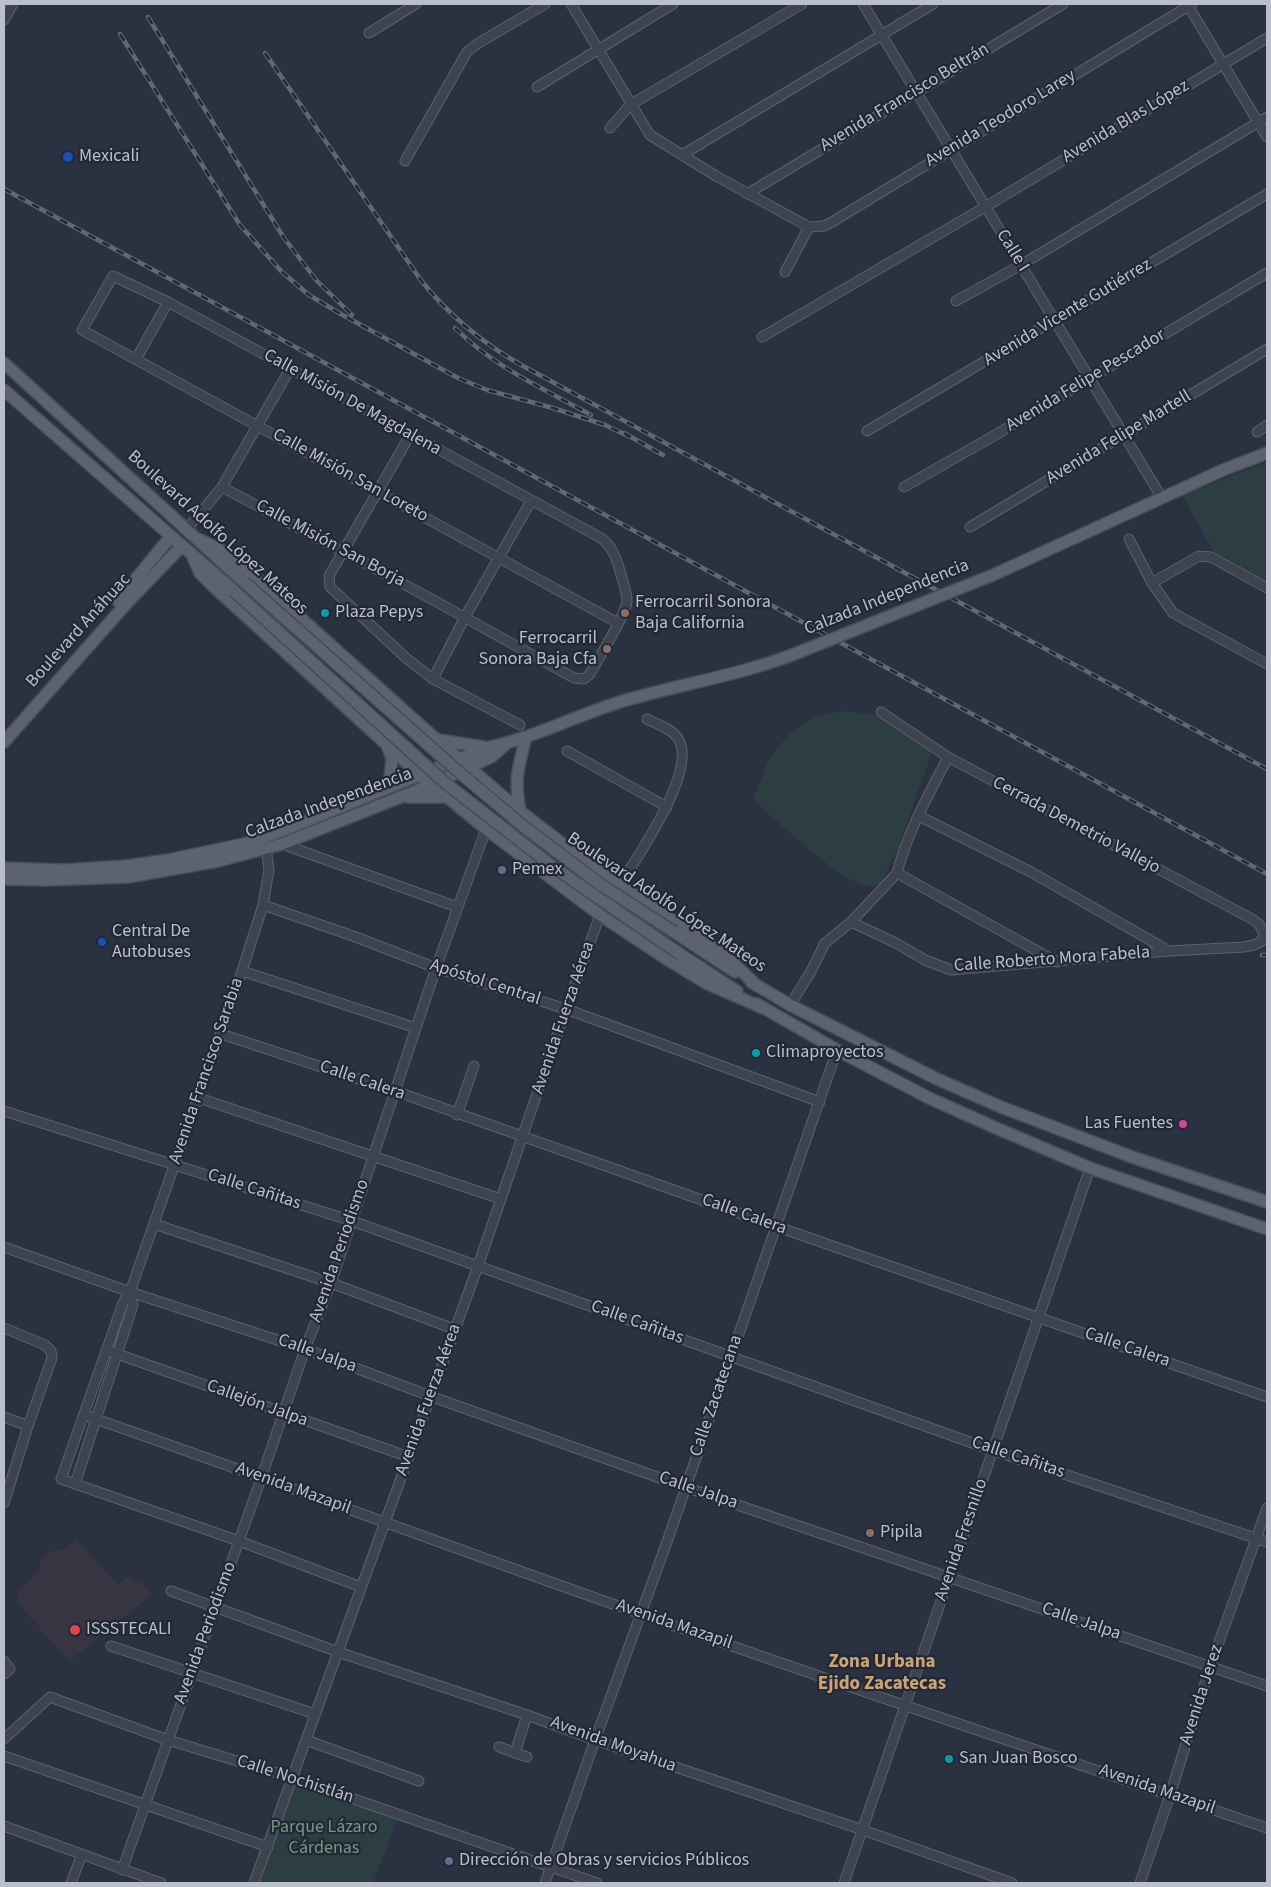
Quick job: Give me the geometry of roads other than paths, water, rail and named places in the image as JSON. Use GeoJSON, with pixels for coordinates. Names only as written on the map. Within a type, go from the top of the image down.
{"type":"FeatureCollection","features":[{"type":"Feature","properties":{"kind":"main road","name":"Boulevard Adolfo López Mateos"},"geometry":{"type":"LineString","coordinates":[[4,363],[244,582],[460,774],[523,826],[601,885],[757,986],[790,1005],[936,1079],[1001,1107],[1132,1157],[1267,1202]]}},
{"type":"Feature","properties":{"kind":"main road","name":"Boulevard Adolfo López Mateos"},"geometry":{"type":"LineString","coordinates":[[4,390],[234,591],[443,781],[552,866],[680,954],[763,1008],[837,1050],[954,1109],[1090,1168],[1267,1228]]}},
{"type":"Feature","properties":{"kind":"main road","name":"Calzada Independencia"},"geometry":{"type":"LineString","coordinates":[[4,868],[64,870],[126,866],[244,844],[287,829],[486,748],[526,737],[620,702],[672,687],[764,665],[807,649],[993,575],[1222,470],[1267,453]]}},
{"type":"Feature","properties":{"kind":"main road","name":"Boulevard Anáhuac"},"geometry":{"type":"LineString","coordinates":[[4,732],[143,572],[171,536]]}},
{"type":"Feature","properties":{"kind":"main road"},"geometry":{"type":"LineString","coordinates":[[198,539],[237,561],[437,740],[520,811],[575,854],[726,956],[757,986]]}},
{"type":"Feature","properties":{"kind":"main road","name":"Boulevard Anáhuac"},"geometry":{"type":"LineString","coordinates":[[4,742],[126,604],[186,550]]}},
{"type":"Feature","properties":{"kind":"main road"},"geometry":{"type":"LineString","coordinates":[[186,550],[200,573],[214,587],[445,797],[600,915],[706,983],[763,1008]]}},
{"type":"Feature","properties":{"kind":"main road"},"geometry":{"type":"LineString","coordinates":[[520,811],[516,787],[517,773],[526,737]]}},
{"type":"Feature","properties":{"kind":"main road"},"geometry":{"type":"LineString","coordinates":[[437,740],[486,748]]}},
{"type":"Feature","properties":{"kind":"main road","name":"Calzada Independencia"},"geometry":{"type":"LineString","coordinates":[[4,879],[46,880],[128,877],[218,861],[282,844],[431,785],[491,757],[508,743]]}},
{"type":"Feature","properties":{"kind":"main road"},"geometry":{"type":"LineString","coordinates":[[386,744],[392,760],[389,787]]}},
{"type":"Feature","properties":{"kind":"main road"},"geometry":{"type":"LineString","coordinates":[[401,797],[445,797]]}},
{"type":"Feature","properties":{"kind":"street"},"geometry":{"type":"LineString","coordinates":[[4,20],[13,4]]}},
{"type":"Feature","properties":{"kind":"street"},"geometry":{"type":"LineString","coordinates":[[369,33],[416,4]]}},
{"type":"Feature","properties":{"kind":"street"},"geometry":{"type":"LineString","coordinates":[[405,162],[467,52],[477,44],[545,4]]}},
{"type":"Feature","properties":{"kind":"street"},"geometry":{"type":"LineString","coordinates":[[571,4],[650,135],[747,194],[809,227],[785,272]]}},
{"type":"Feature","properties":{"kind":"street"},"geometry":{"type":"LineString","coordinates":[[537,86],[673,4]]}},
{"type":"Feature","properties":{"kind":"street"},"geometry":{"type":"LineString","coordinates":[[610,128],[630,104],[802,4]]}},
{"type":"Feature","properties":{"kind":"street","name":"Calle I"},"geometry":{"type":"LineString","coordinates":[[863,4],[1162,498]]}},
{"type":"Feature","properties":{"kind":"street"},"geometry":{"type":"LineString","coordinates":[[682,155],[933,4]]}},
{"type":"Feature","properties":{"kind":"street","name":"Avenida Francisco Beltrán"},"geometry":{"type":"LineString","coordinates":[[747,194],[1064,4]]}},
{"type":"Feature","properties":{"kind":"street"},"geometry":{"type":"LineString","coordinates":[[1189,4],[1267,137]]}},
{"type":"Feature","properties":{"kind":"street","name":"Avenida Teodoro Larey"},"geometry":{"type":"LineString","coordinates":[[809,227],[824,226],[832,222],[1189,4]]}},
{"type":"Feature","properties":{"kind":"street","name":"Avenida Blas López"},"geometry":{"type":"LineString","coordinates":[[762,337],[985,207],[1267,38]]}},
{"type":"Feature","properties":{"kind":"street"},"geometry":{"type":"LineString","coordinates":[[956,301],[1021,265],[1267,117]]}},
{"type":"Feature","properties":{"kind":"street","name":"Avenida Vicente Gutiérrez"},"geometry":{"type":"LineString","coordinates":[[867,431],[1267,194]]}},
{"type":"Feature","properties":{"kind":"street","name":"Avenida Felipe Pescador"},"geometry":{"type":"LineString","coordinates":[[904,487],[1267,273]]}},
{"type":"Feature","properties":{"kind":"street","name":"Calle Misión De Magdalena"},"geometry":{"type":"LineString","coordinates":[[82,330],[114,276],[168,302],[606,542],[616,558],[627,601],[618,623],[590,674],[580,680],[567,676]]}},
{"type":"Feature","properties":{"kind":"street"},"geometry":{"type":"LineString","coordinates":[[136,360],[168,302]]}},
{"type":"Feature","properties":{"kind":"street","name":"Calle Misión San Loreto"},"geometry":{"type":"LineString","coordinates":[[82,330],[618,623]]}},
{"type":"Feature","properties":{"kind":"street","name":"Avenida Felipe Martell"},"geometry":{"type":"LineString","coordinates":[[970,527],[1267,349]]}},
{"type":"Feature","properties":{"kind":"street"},"geometry":{"type":"LineString","coordinates":[[187,529],[222,487],[290,369]]}},
{"type":"Feature","properties":{"kind":"street"},"geometry":{"type":"LineString","coordinates":[[1256,432],[1267,425]]}},
{"type":"Feature","properties":{"kind":"street"},"geometry":{"type":"LineString","coordinates":[[410,435],[329,576],[328,583],[332,590],[406,658],[433,678],[520,726]]}},
{"type":"Feature","properties":{"kind":"street","name":"Calle Misión San Borja"},"geometry":{"type":"LineString","coordinates":[[222,487],[465,618],[567,676]]}},
{"type":"Feature","properties":{"kind":"street"},"geometry":{"type":"LineString","coordinates":[[433,678],[531,501]]}},
{"type":"Feature","properties":{"kind":"street"},"geometry":{"type":"LineString","coordinates":[[1129,539],[1152,583],[1173,613],[1267,664]]}},
{"type":"Feature","properties":{"kind":"street"},"geometry":{"type":"LineString","coordinates":[[1152,583],[1199,556],[1205,556],[1211,557],[1267,588]]}},
{"type":"Feature","properties":{"kind":"street","name":"Cerrada Demetrio Vallejo"},"geometry":{"type":"LineString","coordinates":[[881,712],[948,757],[1252,919],[1262,928],[1264,934],[1262,941]]}},
{"type":"Feature","properties":{"kind":"street"},"geometry":{"type":"LineString","coordinates":[[620,885],[667,807],[678,782],[682,748],[677,737],[647,719]]}},
{"type":"Feature","properties":{"kind":"street"},"geometry":{"type":"LineString","coordinates":[[567,751],[667,807]]}},
{"type":"Feature","properties":{"kind":"street"},"geometry":{"type":"LineString","coordinates":[[790,1005],[825,943],[851,922],[897,873],[918,816],[948,757]]}},
{"type":"Feature","properties":{"kind":"street"},"geometry":{"type":"LineString","coordinates":[[918,816],[1031,872],[1169,951]]}},
{"type":"Feature","properties":{"kind":"street","name":"Avenida Periodismo"},"geometry":{"type":"LineString","coordinates":[[122,1870],[284,1414],[305,1349],[331,1284],[372,1155],[486,829]]}},
{"type":"Feature","properties":{"kind":"street"},"geometry":{"type":"LineString","coordinates":[[282,844],[458,907]]}},
{"type":"Feature","properties":{"kind":"street","name":"Avenida Francisco Sarabia"},"geometry":{"type":"LineString","coordinates":[[130,1292],[134,1305],[75,1484],[61,1479],[123,1303],[130,1292],[242,971],[263,905],[269,870],[266,848]]}},
{"type":"Feature","properties":{"kind":"street"},"geometry":{"type":"LineString","coordinates":[[897,873],[1058,962]]}},
{"type":"Feature","properties":{"kind":"street","name":"Apóstol Central"},"geometry":{"type":"LineString","coordinates":[[263,905],[353,936],[436,968],[566,1009],[820,1102]]}},
{"type":"Feature","properties":{"kind":"street","name":"Avenida Fuerza Aérea"},"geometry":{"type":"LineString","coordinates":[[254,1883],[478,1266],[600,915]]}},
{"type":"Feature","properties":{"kind":"street","name":"Calle Roberto Mora Fabela"},"geometry":{"type":"LineString","coordinates":[[851,922],[896,942],[925,960],[951,970],[1169,951],[1229,949],[1254,945],[1262,941]]}},
{"type":"Feature","properties":{"kind":"street"},"geometry":{"type":"LineString","coordinates":[[242,971],[416,1028]]}},
{"type":"Feature","properties":{"kind":"street","name":"Calle Calera"},"geometry":{"type":"LineString","coordinates":[[221,1034],[395,1092],[1267,1397]]}},
{"type":"Feature","properties":{"kind":"street","name":"Calle Zacatecana"},"geometry":{"type":"LineString","coordinates":[[545,1883],[641,1614],[837,1050]]}},
{"type":"Feature","properties":{"kind":"street"},"geometry":{"type":"LineString","coordinates":[[457,1114],[474,1066]]}},
{"type":"Feature","properties":{"kind":"street"},"geometry":{"type":"LineString","coordinates":[[199,1098],[501,1199]]}},
{"type":"Feature","properties":{"kind":"street","name":"Calle Cañitas"},"geometry":{"type":"LineString","coordinates":[[4,1111],[352,1221],[992,1450],[1267,1542]]}},
{"type":"Feature","properties":{"kind":"street","name":"Avenida Fresnillo"},"geometry":{"type":"LineString","coordinates":[[844,1883],[1090,1168]]}},
{"type":"Feature","properties":{"kind":"street"},"geometry":{"type":"LineString","coordinates":[[154,1224],[331,1284],[454,1329]]}},
{"type":"Feature","properties":{"kind":"street","name":"Calle Jalpa"},"geometry":{"type":"LineString","coordinates":[[4,1247],[130,1292],[305,1349],[430,1396],[685,1487],[1267,1686]]}},
{"type":"Feature","properties":{"kind":"street"},"geometry":{"type":"LineString","coordinates":[[4,1328],[45,1345],[51,1351],[52,1358],[4,1503]]}},
{"type":"Feature","properties":{"kind":"street","name":"Callejón Jalpa"},"geometry":{"type":"LineString","coordinates":[[106,1350],[408,1457]]}},
{"type":"Feature","properties":{"kind":"street","name":"Avenida Mazapil"},"geometry":{"type":"LineString","coordinates":[[84,1415],[262,1476],[641,1614],[1267,1828]]}},
{"type":"Feature","properties":{"kind":"street"},"geometry":{"type":"LineString","coordinates":[[4,1418],[28,1426]]}},
{"type":"Feature","properties":{"kind":"street"},"geometry":{"type":"LineString","coordinates":[[75,1484],[239,1541],[361,1587]]}},
{"type":"Feature","properties":{"kind":"street","name":"Avenida Jerez"},"geometry":{"type":"LineString","coordinates":[[1140,1883],[1210,1667],[1267,1508]]}},
{"type":"Feature","properties":{"kind":"street","name":"Avenida Moyahua"},"geometry":{"type":"LineString","coordinates":[[171,1591],[338,1652],[527,1715],[1012,1883]]}},
{"type":"Feature","properties":{"kind":"street"},"geometry":{"type":"LineString","coordinates":[[111,1646],[314,1714]]}},
{"type":"Feature","properties":{"kind":"street"},"geometry":{"type":"LineString","coordinates":[[4,1661],[7,1671]]}},
{"type":"Feature","properties":{"kind":"street","name":"Calle Nochistlán"},"geometry":{"type":"LineString","coordinates":[[4,1739],[50,1698],[168,1740],[293,1778],[474,1839],[597,1883]]}},
{"type":"Feature","properties":{"kind":"street"},"geometry":{"type":"LineString","coordinates":[[515,1752],[527,1715]]}},
{"type":"Feature","properties":{"kind":"street"},"geometry":{"type":"LineString","coordinates":[[306,1740],[419,1781]]}},
{"type":"Feature","properties":{"kind":"street"},"geometry":{"type":"LineString","coordinates":[[500,1747],[527,1758]]}},
{"type":"Feature","properties":{"kind":"street"},"geometry":{"type":"LineString","coordinates":[[4,1756],[268,1847]]}},
{"type":"Feature","properties":{"kind":"street"},"geometry":{"type":"LineString","coordinates":[[4,1826],[161,1883]]}},
{"type":"Feature","properties":{"kind":"street"},"geometry":{"type":"LineString","coordinates":[[71,1883],[82,1854]]}},
{"type":"Feature","properties":{"kind":"railway"},"geometry":{"type":"LineString","coordinates":[[148,17],[284,238],[317,281],[352,315]]}},
{"type":"Feature","properties":{"kind":"railway"},"geometry":{"type":"LineString","coordinates":[[120,34],[240,225],[282,272],[309,295],[458,378],[487,390],[553,408],[605,425],[630,437]]}},
{"type":"Feature","properties":{"kind":"railway"},"geometry":{"type":"LineString","coordinates":[[265,53],[420,279],[455,317],[480,338],[523,366],[1267,769]]}},
{"type":"Feature","properties":{"kind":"railway"},"geometry":{"type":"LineString","coordinates":[[4,189],[1267,874]]}},
{"type":"Feature","properties":{"kind":"railway"},"geometry":{"type":"LineString","coordinates":[[455,328],[470,342],[503,366],[591,415]]}},
{"type":"Feature","properties":{"kind":"railway"},"geometry":{"type":"LineString","coordinates":[[624,433],[663,455]]}},
{"type":"Feature","properties":{"kind":"railway"},"geometry":{"type":"LineString","coordinates":[[1262,955],[1267,955]]}},
{"type":"Feature","properties":{"kind":"place","name":"Mexicali"},"geometry":{"type":"Point","coordinates":[68,157]}},
{"type":"Feature","properties":{"kind":"place","name":"Plaza Pepys"},"geometry":{"type":"Point","coordinates":[325,613]}},
{"type":"Feature","properties":{"kind":"place","name":"Ferrocarril Sonora Baja California"},"geometry":{"type":"Point","coordinates":[625,613]}},
{"type":"Feature","properties":{"kind":"place","name":"Ferrocarril Sonora Baja Cfa"},"geometry":{"type":"Point","coordinates":[607,649]}},
{"type":"Feature","properties":{"kind":"place","name":"Pemex"},"geometry":{"type":"Point","coordinates":[502,870]}},
{"type":"Feature","properties":{"kind":"place","name":"Central De Autobuses"},"geometry":{"type":"Point","coordinates":[102,942]}},
{"type":"Feature","properties":{"kind":"place","name":"Climaproyectos"},"geometry":{"type":"Point","coordinates":[756,1053]}},
{"type":"Feature","properties":{"kind":"place","name":"Las Fuentes"},"geometry":{"type":"Point","coordinates":[1183,1124]}},
{"type":"Feature","properties":{"kind":"place","name":"Pipila"},"geometry":{"type":"Point","coordinates":[870,1533]}},
{"type":"Feature","properties":{"kind":"place","name":"ISSSTECALI"},"geometry":{"type":"Point","coordinates":[75,1630]}},
{"type":"Feature","properties":{"kind":"place","name":"San Juan Bosco"},"geometry":{"type":"Point","coordinates":[949,1759]}},
{"type":"Feature","properties":{"kind":"place","name":"Dirección de Obras y servicios Públicos"},"geometry":{"type":"Point","coordinates":[449,1861]}},
{"type":"Feature","properties":{"kind":"district","name":"Zona Urbana Ejido Zacatecas"},"geometry":{"type":"Point","coordinates":[882,1674]}},
{"type":"Feature","properties":{"kind":"park label","name":"Parque Lázaro Cárdenas"},"geometry":{"type":"Point","coordinates":[324,1838]}}]}
